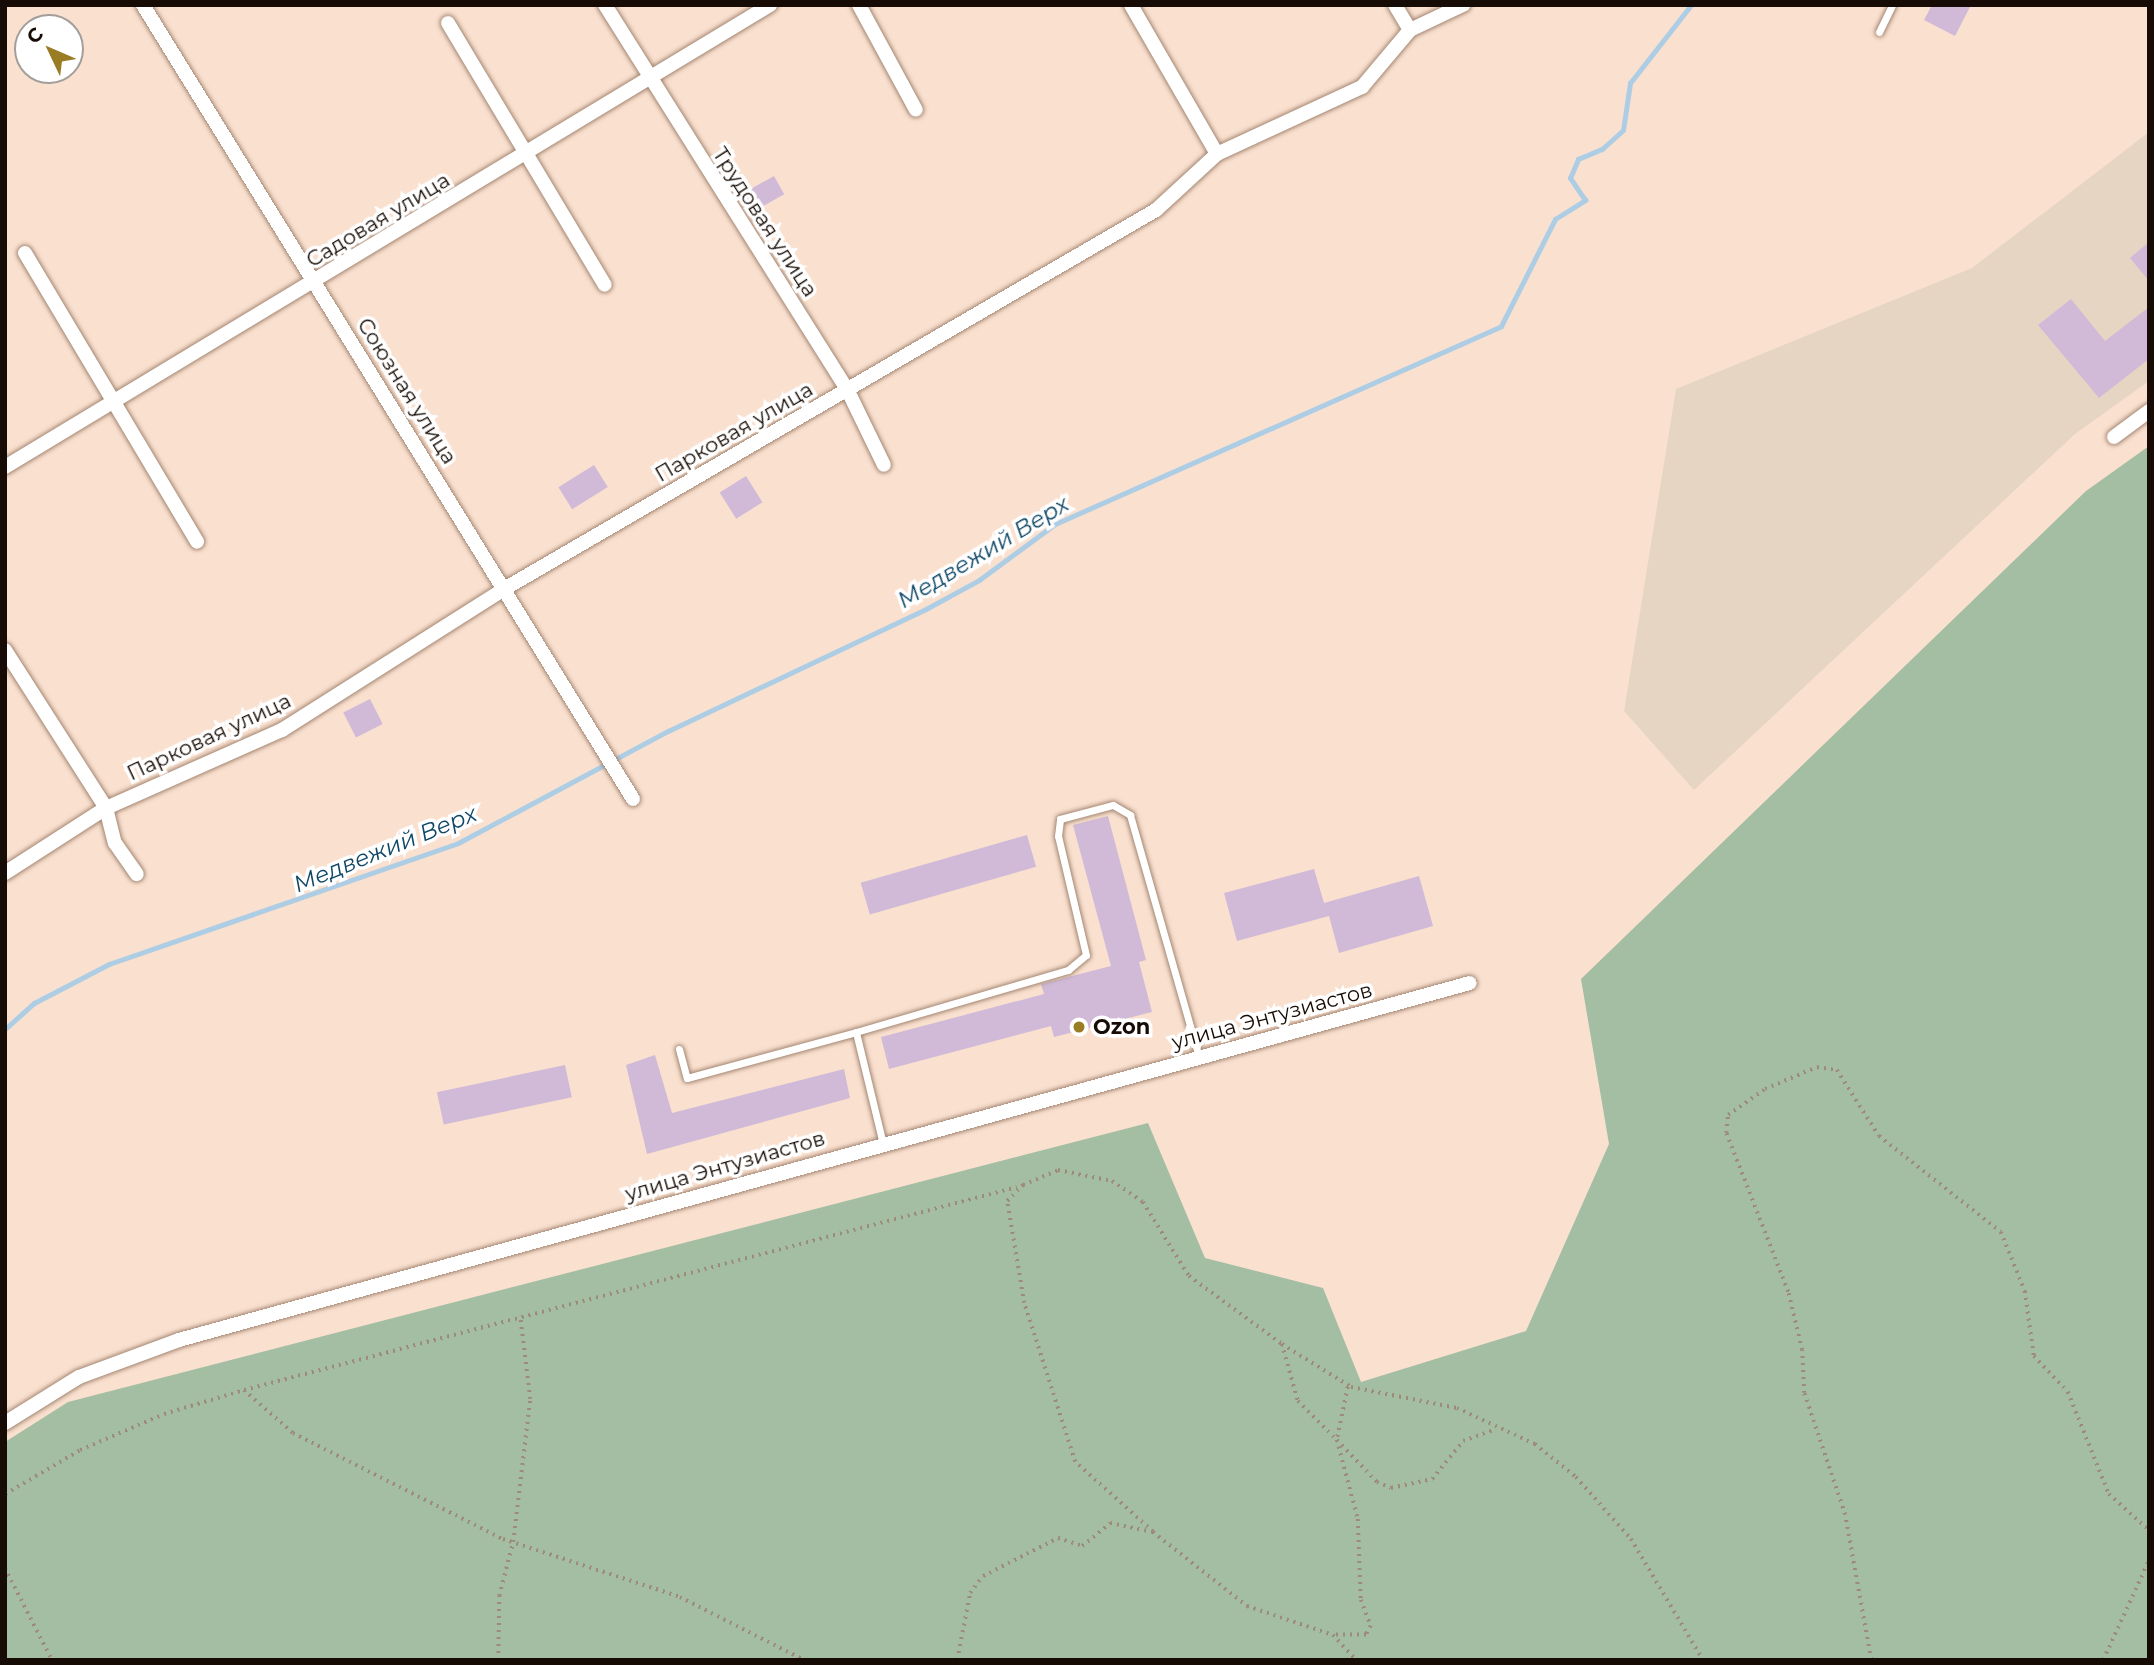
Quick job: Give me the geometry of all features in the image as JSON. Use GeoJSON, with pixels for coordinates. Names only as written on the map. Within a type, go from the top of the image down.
{"type":"FeatureCollection","features":[{"type":"Feature","properties":{"kind":"street","name":"Союзная улица"},"geometry":{"type":"LineString","coordinates":[[143,5],[633,799]]}},
{"type":"Feature","properties":{"kind":"street","name":"Трудовая улица"},"geometry":{"type":"LineString","coordinates":[[605,5],[649,80],[848,391],[884,465]]}},
{"type":"Feature","properties":{"kind":"street","name":"Садовая улица"},"geometry":{"type":"LineString","coordinates":[[5,467],[525,157],[770,5]]}},
{"type":"Feature","properties":{"kind":"street"},"geometry":{"type":"LineString","coordinates":[[859,5],[916,110]]}},
{"type":"Feature","properties":{"kind":"street"},"geometry":{"type":"LineString","coordinates":[[1131,5],[1217,154]]}},
{"type":"Feature","properties":{"kind":"street"},"geometry":{"type":"LineString","coordinates":[[1395,5],[1410,30]]}},
{"type":"Feature","properties":{"kind":"street","name":"Парковая улица"},"geometry":{"type":"LineString","coordinates":[[5,873],[106,808],[282,730],[504,589],[1156,210],[1217,154],[1362,87],[1410,30],[1462,5]]}},
{"type":"Feature","properties":{"kind":"street"},"geometry":{"type":"LineString","coordinates":[[447,23],[525,157],[605,285]]}},
{"type":"Feature","properties":{"kind":"street"},"geometry":{"type":"LineString","coordinates":[[24,253],[111,404],[197,542]]}},
{"type":"Feature","properties":{"kind":"street"},"geometry":{"type":"LineString","coordinates":[[2113,437],[2149,411]]}},
{"type":"Feature","properties":{"kind":"street"},"geometry":{"type":"LineString","coordinates":[[5,650],[106,808],[115,843],[137,874]]}},
{"type":"Feature","properties":{"kind":"street","name":"улица Энтузиастов"},"geometry":{"type":"LineString","coordinates":[[5,1423],[79,1377],[179,1340],[1470,983]]}},
{"type":"Feature","properties":{"kind":"lane"},"geometry":{"type":"LineString","coordinates":[[1879,32],[1892,5]]}},
{"type":"Feature","properties":{"kind":"lane"},"geometry":{"type":"LineString","coordinates":[[679,1049],[687,1079],[1068,970],[1086,955],[1058,836],[1060,819],[1113,805],[1130,814],[1199,1058]]}},
{"type":"Feature","properties":{"kind":"lane"},"geometry":{"type":"LineString","coordinates":[[856,1032],[883,1144]]}},
{"type":"Feature","properties":{"kind":"path"},"geometry":{"type":"LineString","coordinates":[[1871,1660],[1845,1515],[1804,1393],[1793,1311],[1726,1133],[1728,1115],[1765,1088],[1817,1067],[1837,1070],[1879,1136],[2001,1232],[2025,1292],[2034,1356],[2068,1392],[2109,1494],[2149,1530]]}},
{"type":"Feature","properties":{"kind":"path"},"geometry":{"type":"LineString","coordinates":[[5,1494],[80,1450],[164,1414],[520,1315],[1023,1185],[1058,1170],[1112,1181],[1154,1211],[1189,1276],[1282,1344],[1349,1386],[1457,1408],[1496,1429],[1535,1444],[1603,1505],[1631,1539],[1703,1660]]}},
{"type":"Feature","properties":{"kind":"path"},"geometry":{"type":"LineString","coordinates":[[1023,1185],[1012,1192],[1006,1218],[1064,1441],[1091,1481],[1247,1606],[1333,1635],[1366,1635],[1371,1626],[1361,1600],[1358,1519],[1337,1440],[1349,1386]]}},
{"type":"Feature","properties":{"kind":"path"},"geometry":{"type":"LineString","coordinates":[[498,1660],[499,1596],[513,1542],[530,1399],[520,1315]]}},
{"type":"Feature","properties":{"kind":"path"},"geometry":{"type":"LineString","coordinates":[[1282,1344],[1298,1401],[1377,1482],[1403,1490],[1432,1479],[1463,1441],[1496,1429]]}},
{"type":"Feature","properties":{"kind":"path"},"geometry":{"type":"LineString","coordinates":[[244,1390],[293,1433],[513,1542],[680,1597],[804,1660]]}},
{"type":"Feature","properties":{"kind":"path"},"geometry":{"type":"LineString","coordinates":[[957,1660],[970,1593],[983,1576],[1058,1538],[1082,1546],[1111,1523],[1153,1532]]}},
{"type":"Feature","properties":{"kind":"path"},"geometry":{"type":"LineString","coordinates":[[2103,1660],[2149,1560]]}},
{"type":"Feature","properties":{"kind":"path"},"geometry":{"type":"LineString","coordinates":[[5,1568],[52,1660]]}},
{"type":"Feature","properties":{"kind":"path"},"geometry":{"type":"LineString","coordinates":[[1333,1635],[1356,1660]]}},
{"type":"Feature","properties":{"kind":"shaded area"},"geometry":{"type":"Polygon","coordinates":[[[2149,132],[2149,381],[2075,434],[1694,790],[1624,711],[1676,389],[1972,268],[2149,132]]]}},
{"type":"Feature","properties":{"kind":"green space"},"geometry":{"type":"Polygon","coordinates":[[[2149,446],[2149,1660],[5,1660],[5,1442],[68,1402],[1148,1123],[1205,1258],[1323,1288],[1361,1382],[1526,1331],[1609,1144],[1581,979],[2086,491],[2149,446]]]}},
{"type":"Feature","properties":{"kind":"building"},"geometry":{"type":"Polygon","coordinates":[[[1932,5],[1971,5],[1955,36],[1924,20],[1932,5]]]}},
{"type":"Feature","properties":{"kind":"building"},"geometry":{"type":"Polygon","coordinates":[[[774,176],[784,194],[749,214],[739,195],[774,176]]]}},
{"type":"Feature","properties":{"kind":"building"},"geometry":{"type":"Polygon","coordinates":[[[2149,242],[2149,281],[2130,258],[2149,242]]]}},
{"type":"Feature","properties":{"kind":"building"},"geometry":{"type":"Polygon","coordinates":[[[2071,299],[2105,341],[2149,307],[2149,359],[2099,398],[2038,325],[2071,299]]]}},
{"type":"Feature","properties":{"kind":"building"},"geometry":{"type":"Polygon","coordinates":[[[594,465],[608,487],[572,509],[558,487],[594,465]]]}},
{"type":"Feature","properties":{"kind":"building"},"geometry":{"type":"Polygon","coordinates":[[[746,476],[762,502],[736,519],[720,492],[746,476]]]}},
{"type":"Feature","properties":{"kind":"building"},"geometry":{"type":"Polygon","coordinates":[[[370,699],[383,724],[356,738],[343,713],[370,699]]]}},
{"type":"Feature","properties":{"kind":"building"},"geometry":{"type":"Polygon","coordinates":[[[1108,816],[1146,960],[1139,962],[1152,1012],[1054,1037],[1051,1026],[889,1069],[881,1037],[1044,994],[1041,984],[1111,966],[1073,825],[1108,816]]]}},
{"type":"Feature","properties":{"kind":"building"},"geometry":{"type":"Polygon","coordinates":[[[1027,835],[1036,867],[870,914],[861,883],[1027,835]]]}},
{"type":"Feature","properties":{"kind":"building"},"geometry":{"type":"Polygon","coordinates":[[[1314,869],[1324,903],[1419,876],[1433,926],[1339,953],[1329,916],[1237,941],[1224,893],[1314,869]]]}},
{"type":"Feature","properties":{"kind":"building"},"geometry":{"type":"Polygon","coordinates":[[[655,1055],[672,1113],[844,1069],[850,1098],[647,1154],[626,1065],[655,1055]]]}},
{"type":"Feature","properties":{"kind":"building"},"geometry":{"type":"Polygon","coordinates":[[[565,1065],[572,1097],[444,1125],[437,1092],[565,1065]]]}},
{"type":"Feature","properties":{"kind":"waterway","name":"Медвежий Верх"},"geometry":{"type":"LineString","coordinates":[[5,1029],[34,1003],[109,964],[458,843],[668,731],[924,610],[979,580],[1055,524],[1501,326],[1555,219],[1585,200],[1570,178],[1578,159],[1602,149],[1623,130],[1630,83],[1691,5]]}},
{"type":"Feature","properties":{"kind":"place","name":"Ozon"},"geometry":{"type":"Point","coordinates":[1079,1027]}}]}
